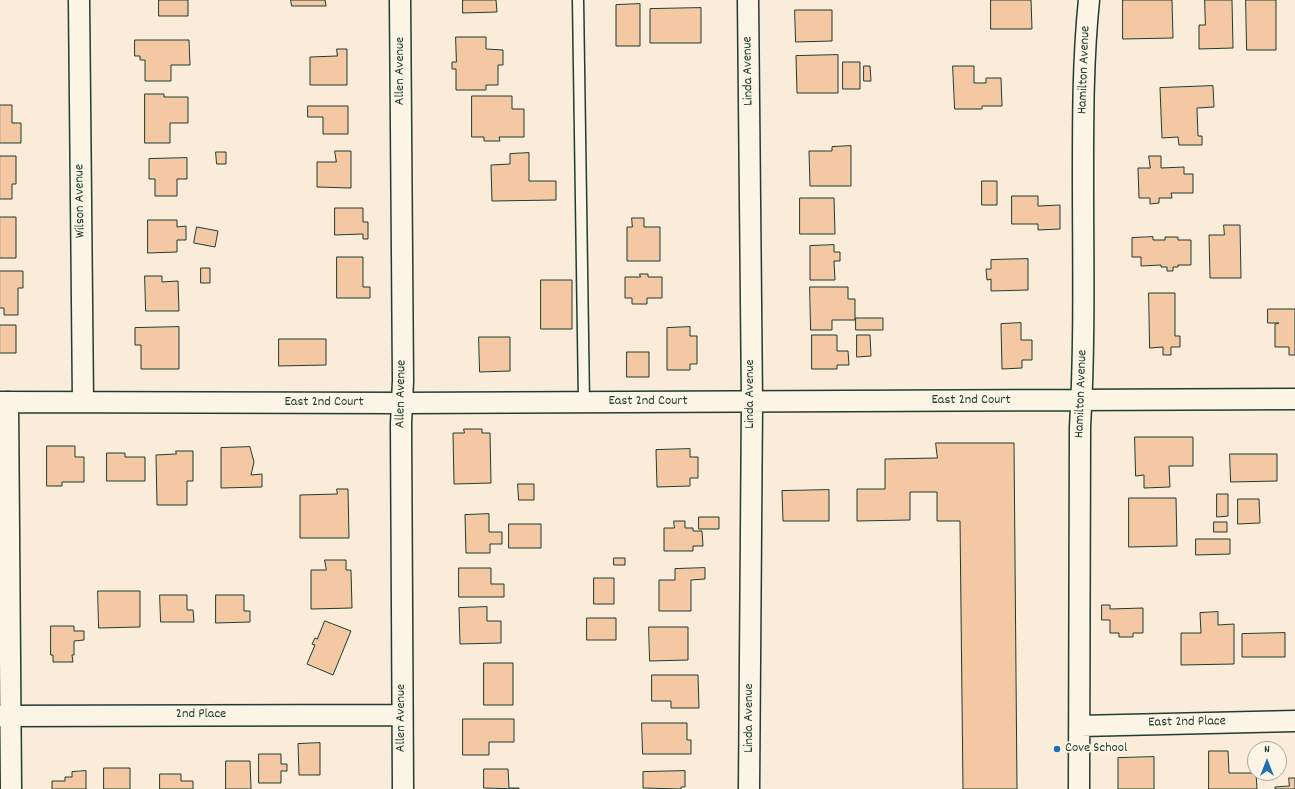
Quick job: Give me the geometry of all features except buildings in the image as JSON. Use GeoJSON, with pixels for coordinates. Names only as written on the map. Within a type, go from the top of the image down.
{"type":"FeatureCollection","features":[{"type":"Feature","properties":{"kind":"street","name":"Wilson Avenue"},"geometry":{"type":"LineString","coordinates":[[79,0],[82,402]]}},
{"type":"Feature","properties":{"kind":"street","name":"Allen Avenue"},"geometry":{"type":"LineString","coordinates":[[400,0],[403,381],[403,789]]}},
{"type":"Feature","properties":{"kind":"street","name":"Linda Avenue"},"geometry":{"type":"LineString","coordinates":[[748,0],[752,402],[749,789]]}},
{"type":"Feature","properties":{"kind":"street","name":"Hamilton Avenue"},"geometry":{"type":"LineString","coordinates":[[1079,789],[1080,435],[1083,379],[1082,112],[1086,24],[1089,0]]}},
{"type":"Feature","properties":{"kind":"street","name":"East 2nd Court"},"geometry":{"type":"LineString","coordinates":[[4,402],[402,403],[1295,400]]}},
{"type":"Feature","properties":{"kind":"street"},"geometry":{"type":"LineString","coordinates":[[4,402],[5,716],[12,789]]}},
{"type":"Feature","properties":{"kind":"street","name":"2nd Place"},"geometry":{"type":"LineString","coordinates":[[5,716],[402,715]]}},
{"type":"Feature","properties":{"kind":"street","name":"East 2nd Place"},"geometry":{"type":"LineString","coordinates":[[1080,726],[1295,721]]}},
{"type":"Feature","properties":{"kind":"lane"},"geometry":{"type":"LineString","coordinates":[[578,0],[584,402]]}},
{"type":"Feature","properties":{"kind":"place","name":"Cove School"},"geometry":{"type":"Point","coordinates":[1057,749]}}]}
